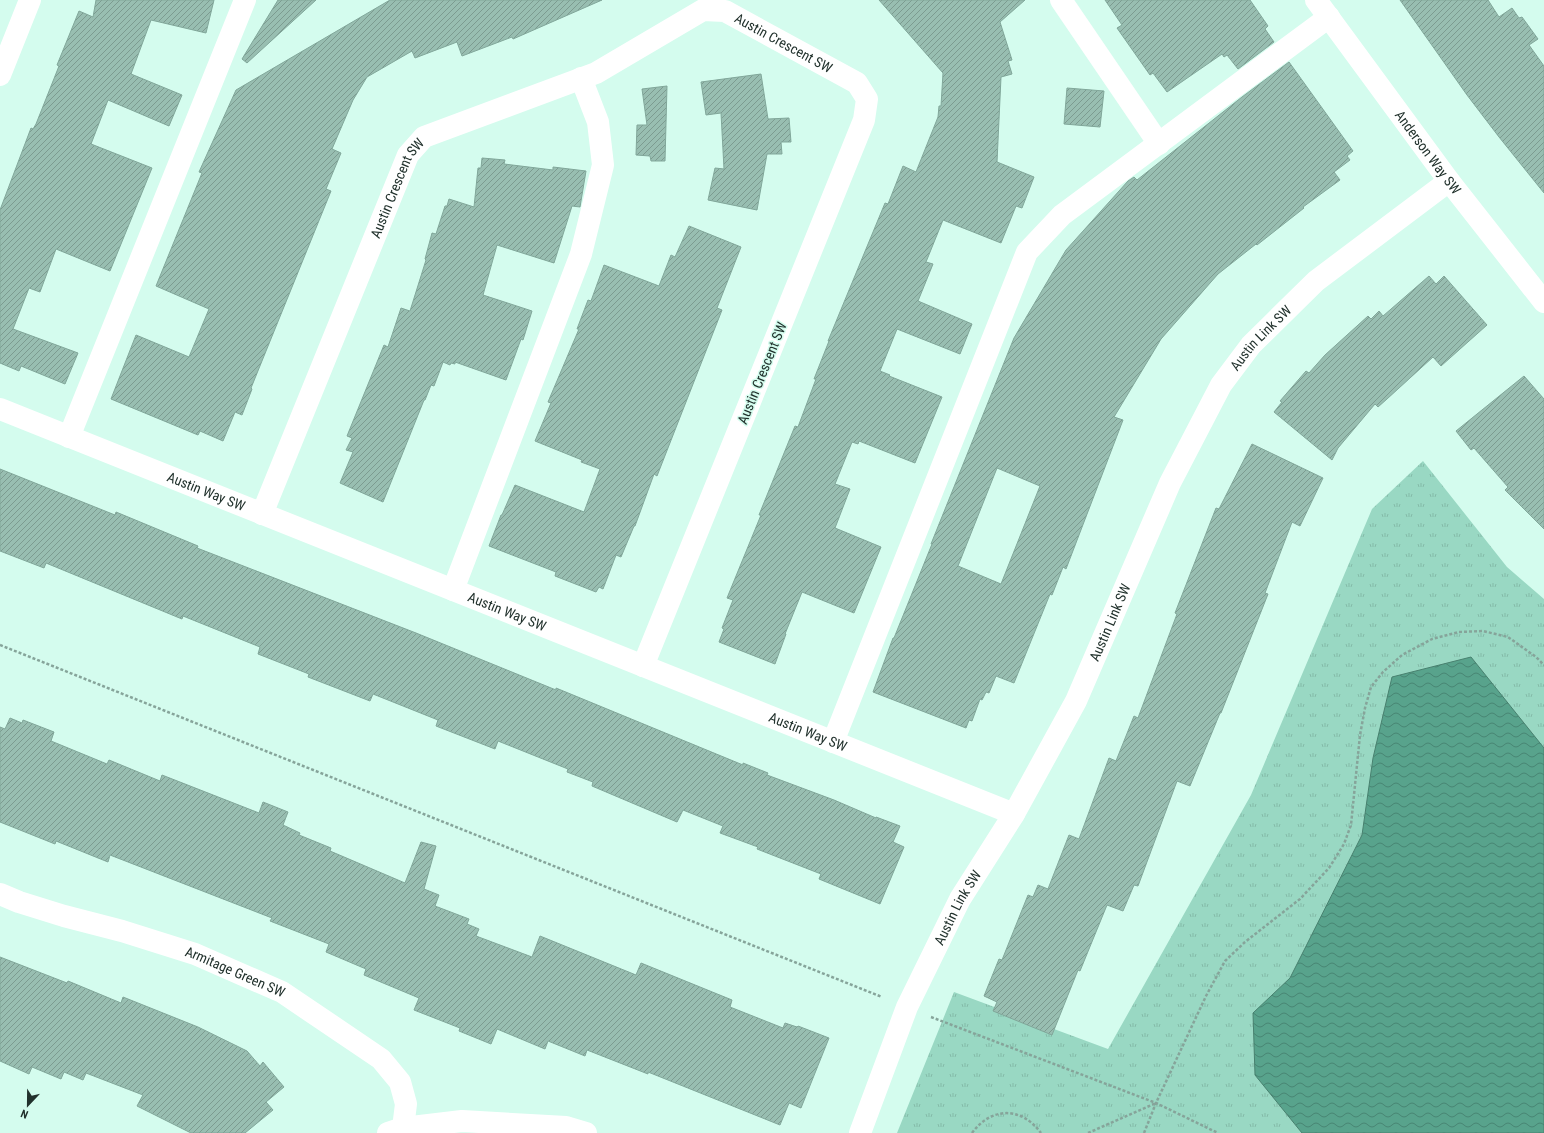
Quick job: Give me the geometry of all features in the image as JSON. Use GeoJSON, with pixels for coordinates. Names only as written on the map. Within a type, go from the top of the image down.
{"type":"FeatureCollection","features":[{"type":"Feature","properties":{"kind":"street"},"geometry":{"type":"LineString","coordinates":[[0,75],[30,0]]}},
{"type":"Feature","properties":{"kind":"street"},"geometry":{"type":"LineString","coordinates":[[69,437],[245,0]]}},
{"type":"Feature","properties":{"kind":"street"},"geometry":{"type":"LineString","coordinates":[[1061,0],[1159,144]]}},
{"type":"Feature","properties":{"kind":"street","name":"Anderson Way SW"},"geometry":{"type":"LineString","coordinates":[[1316,0],[1449,181],[1544,302]]}},
{"type":"Feature","properties":{"kind":"street","name":"Austin Crescent SW"},"geometry":{"type":"LineString","coordinates":[[262,514],[408,155],[424,136],[596,73],[703,10],[725,11],[857,83],[867,99],[862,128],[643,666]]}},
{"type":"Feature","properties":{"kind":"street"},"geometry":{"type":"LineString","coordinates":[[834,742],[1027,252],[1062,215],[1329,17]]}},
{"type":"Feature","properties":{"kind":"street"},"geometry":{"type":"LineString","coordinates":[[453,590],[581,254],[603,165],[598,122],[581,78]]}},
{"type":"Feature","properties":{"kind":"street","name":"Austin Link SW"},"geometry":{"type":"LineString","coordinates":[[860,1133],[907,1007],[960,899],[1014,814],[1076,701],[1170,483],[1221,385],[1251,345],[1316,281],[1449,181]]}},
{"type":"Feature","properties":{"kind":"street","name":"Austin Way SW"},"geometry":{"type":"LineString","coordinates":[[0,409],[1014,814]]}},
{"type":"Feature","properties":{"kind":"street","name":"Armitage Green SW"},"geometry":{"type":"LineString","coordinates":[[0,894],[19,902],[64,916],[122,931],[195,954],[282,992],[381,1059],[400,1082],[406,1104],[395,1131]]}},
{"type":"Feature","properties":{"kind":"street"},"geometry":{"type":"LineString","coordinates":[[395,1131],[462,1121],[566,1127],[586,1133]]}},
{"type":"Feature","properties":{"kind":"path"},"geometry":{"type":"LineString","coordinates":[[1144,1133],[1156,1103],[1206,996],[1225,961],[1245,942],[1300,899],[1329,868],[1344,844],[1350,825],[1360,735],[1365,708],[1371,687],[1383,672],[1402,655],[1432,639],[1459,632],[1483,631],[1508,637],[1536,657],[1544,665]]}},
{"type":"Feature","properties":{"kind":"path"},"geometry":{"type":"LineString","coordinates":[[0,645],[907,1007],[1156,1103],[1218,1133]]}},
{"type":"Feature","properties":{"kind":"path"},"geometry":{"type":"LineString","coordinates":[[1088,1133],[1156,1103]]}},
{"type":"Feature","properties":{"kind":"path"},"geometry":{"type":"LineString","coordinates":[[972,1133],[986,1118],[1000,1113],[1013,1113],[1026,1119],[1040,1133]]}},
{"type":"Feature","properties":{"kind":"green space"},"geometry":{"type":"Polygon","coordinates":[[[1423,461],[1507,567],[1544,599],[1544,1133],[897,1133],[954,992],[1108,1049],[1251,795],[1372,509],[1423,461]]]}},
{"type":"Feature","properties":{"kind":"water"},"geometry":{"type":"Polygon","coordinates":[[[1471,657],[1544,748],[1544,1133],[1302,1133],[1255,1075],[1253,1013],[1290,978],[1362,835],[1373,758],[1392,677],[1471,657]]]}},
{"type":"Feature","properties":{"kind":"building"},"geometry":{"type":"Polygon","coordinates":[[[96,0],[214,0],[206,33],[151,20],[131,74],[182,95],[169,126],[108,100],[91,144],[152,168],[110,271],[56,249],[40,292],[29,288],[13,329],[78,353],[65,384],[21,366],[19,371],[0,363],[0,210],[31,128],[33,129],[36,124],[59,66],[57,65],[79,11],[93,17],[96,0]]]}},
{"type":"Feature","properties":{"kind":"building"},"geometry":{"type":"Polygon","coordinates":[[[278,0],[316,0],[247,63],[242,59],[278,0]]]}},
{"type":"Feature","properties":{"kind":"building"},"geometry":{"type":"Polygon","coordinates":[[[390,0],[602,0],[513,39],[512,37],[462,56],[457,42],[415,58],[412,51],[367,77],[353,100],[332,149],[341,153],[326,189],[331,191],[251,388],[252,389],[242,415],[235,412],[223,441],[200,431],[198,435],[111,399],[136,335],[189,357],[209,309],[156,286],[202,173],[199,172],[236,90],[390,0]]]}},
{"type":"Feature","properties":{"kind":"building"},"geometry":{"type":"Polygon","coordinates":[[[879,0],[1025,0],[1000,22],[1012,60],[1008,61],[1012,74],[1001,77],[997,162],[1034,177],[1022,208],[1016,206],[1001,243],[943,220],[926,262],[933,264],[918,301],[972,324],[960,354],[897,329],[880,371],[942,397],[915,463],[859,441],[858,444],[852,442],[835,484],[850,489],[835,528],[881,547],[854,613],[802,592],[775,664],[719,642],[724,629],[722,628],[733,600],[727,598],[795,426],[798,427],[828,341],[885,203],[888,204],[903,166],[916,172],[938,117],[939,106],[941,106],[943,73],[879,0]]]}},
{"type":"Feature","properties":{"kind":"building"},"geometry":{"type":"Polygon","coordinates":[[[1105,0],[1250,0],[1268,26],[1265,29],[1274,42],[1238,69],[1227,55],[1224,57],[1222,54],[1167,92],[1153,73],[1150,75],[1117,28],[1122,25],[1105,0]]]}},
{"type":"Feature","properties":{"kind":"building"},"geometry":{"type":"Polygon","coordinates":[[[1400,0],[1488,0],[1499,17],[1512,8],[1519,18],[1522,17],[1538,39],[1529,45],[1544,66],[1544,193],[1467,95],[1400,0]]]}},
{"type":"Feature","properties":{"kind":"building"},"geometry":{"type":"Polygon","coordinates":[[[1289,62],[1353,151],[1347,156],[1350,160],[1334,172],[1340,180],[1218,274],[1161,339],[1114,417],[1123,420],[1066,569],[1063,567],[1052,595],[1050,594],[1014,683],[996,676],[989,693],[986,692],[982,700],[980,699],[972,721],[969,720],[966,728],[873,692],[893,638],[1014,338],[1066,250],[1128,181],[1134,177],[1137,180],[1289,62]],[[997,468],[958,566],[1001,584],[1040,486],[997,468]]]}},
{"type":"Feature","properties":{"kind":"building"},"geometry":{"type":"Polygon","coordinates":[[[761,74],[768,119],[789,118],[791,142],[781,142],[782,154],[767,154],[757,210],[708,200],[715,168],[724,169],[721,113],[706,115],[701,82],[761,74]]]}},
{"type":"Feature","properties":{"kind":"building"},"geometry":{"type":"Polygon","coordinates":[[[667,86],[665,161],[651,161],[650,156],[636,155],[637,125],[647,125],[642,89],[667,86]]]}},
{"type":"Feature","properties":{"kind":"building"},"geometry":{"type":"Polygon","coordinates":[[[1067,88],[1104,91],[1100,127],[1064,124],[1067,88]]]}},
{"type":"Feature","properties":{"kind":"building"},"geometry":{"type":"Polygon","coordinates":[[[482,158],[505,160],[504,164],[553,170],[553,167],[586,171],[580,207],[572,206],[554,263],[497,245],[483,295],[532,311],[523,340],[521,339],[506,380],[455,362],[455,364],[451,363],[450,365],[443,362],[434,386],[431,385],[424,400],[383,502],[340,483],[353,452],[346,450],[352,438],[347,436],[384,345],[388,347],[401,308],[410,311],[426,260],[432,233],[436,234],[445,206],[447,206],[449,199],[474,207],[478,168],[481,168],[482,158]]]}},
{"type":"Feature","properties":{"kind":"building"},"geometry":{"type":"Polygon","coordinates":[[[689,226],[741,247],[717,308],[722,310],[657,476],[654,474],[635,526],[621,557],[616,555],[603,589],[599,587],[596,592],[555,576],[556,572],[489,546],[515,485],[584,512],[600,469],[535,441],[551,403],[548,402],[579,329],[577,329],[588,300],[591,301],[604,265],[659,286],[671,255],[675,257],[689,226]]]}},
{"type":"Feature","properties":{"kind":"building"},"geometry":{"type":"Polygon","coordinates":[[[1429,276],[1436,284],[1444,276],[1487,325],[1441,366],[1433,357],[1378,407],[1375,404],[1338,448],[1332,460],[1274,412],[1282,402],[1280,401],[1306,371],[1309,373],[1325,355],[1368,316],[1371,319],[1379,311],[1383,316],[1429,276]]]}},
{"type":"Feature","properties":{"kind":"building"},"geometry":{"type":"Polygon","coordinates":[[[1524,376],[1544,399],[1544,529],[1505,490],[1508,487],[1474,448],[1471,450],[1456,431],[1524,376]]]}},
{"type":"Feature","properties":{"kind":"building"},"geometry":{"type":"Polygon","coordinates":[[[1252,444],[1323,478],[1300,526],[1292,522],[1265,593],[1268,594],[1221,713],[1190,786],[1177,781],[1138,886],[1134,885],[1123,911],[1107,905],[1080,971],[1078,970],[1052,1035],[993,1011],[997,1002],[984,996],[999,959],[1002,960],[1028,895],[1033,897],[1038,885],[1048,889],[1069,835],[1079,839],[1109,758],[1116,761],[1134,716],[1138,718],[1177,614],[1175,613],[1216,508],[1219,509],[1252,444]]]}},
{"type":"Feature","properties":{"kind":"building"},"geometry":{"type":"Polygon","coordinates":[[[0,469],[115,515],[116,512],[198,546],[197,548],[416,633],[556,690],[556,688],[743,765],[743,763],[768,773],[767,775],[900,826],[893,842],[904,847],[880,904],[819,879],[821,874],[757,849],[758,847],[720,833],[723,826],[683,810],[677,822],[592,786],[593,782],[567,772],[568,769],[498,741],[495,749],[436,726],[438,720],[373,694],[370,701],[308,677],[309,674],[258,654],[260,647],[183,616],[182,619],[46,563],[44,568],[0,551],[0,469]]]}},
{"type":"Feature","properties":{"kind":"building"},"geometry":{"type":"Polygon","coordinates":[[[10,718],[22,723],[23,720],[54,732],[51,741],[107,764],[109,760],[160,781],[162,775],[259,813],[263,802],[288,812],[283,825],[300,833],[299,835],[331,848],[330,851],[405,883],[421,842],[436,846],[424,889],[439,895],[435,906],[469,919],[467,924],[479,929],[476,936],[532,957],[540,936],[636,975],[641,963],[732,1000],[730,1007],[783,1028],[785,1023],[798,1026],[829,1038],[801,1108],[789,1103],[780,1125],[648,1072],[648,1074],[587,1050],[585,1056],[548,1041],[545,1049],[497,1029],[491,1044],[459,1031],[460,1028],[414,1010],[419,998],[364,975],[366,969],[326,952],[329,944],[270,921],[272,918],[110,855],[108,862],[56,841],[55,844],[0,822],[0,727],[5,729],[10,718]]]}},
{"type":"Feature","properties":{"kind":"building"},"geometry":{"type":"Polygon","coordinates":[[[0,957],[67,983],[68,981],[121,1003],[123,997],[198,1027],[247,1051],[260,1066],[263,1062],[284,1087],[266,1102],[273,1110],[245,1133],[191,1133],[137,1106],[143,1095],[86,1073],[83,1080],[64,1072],[61,1079],[32,1067],[29,1074],[0,1061],[0,957]]]}}]}
